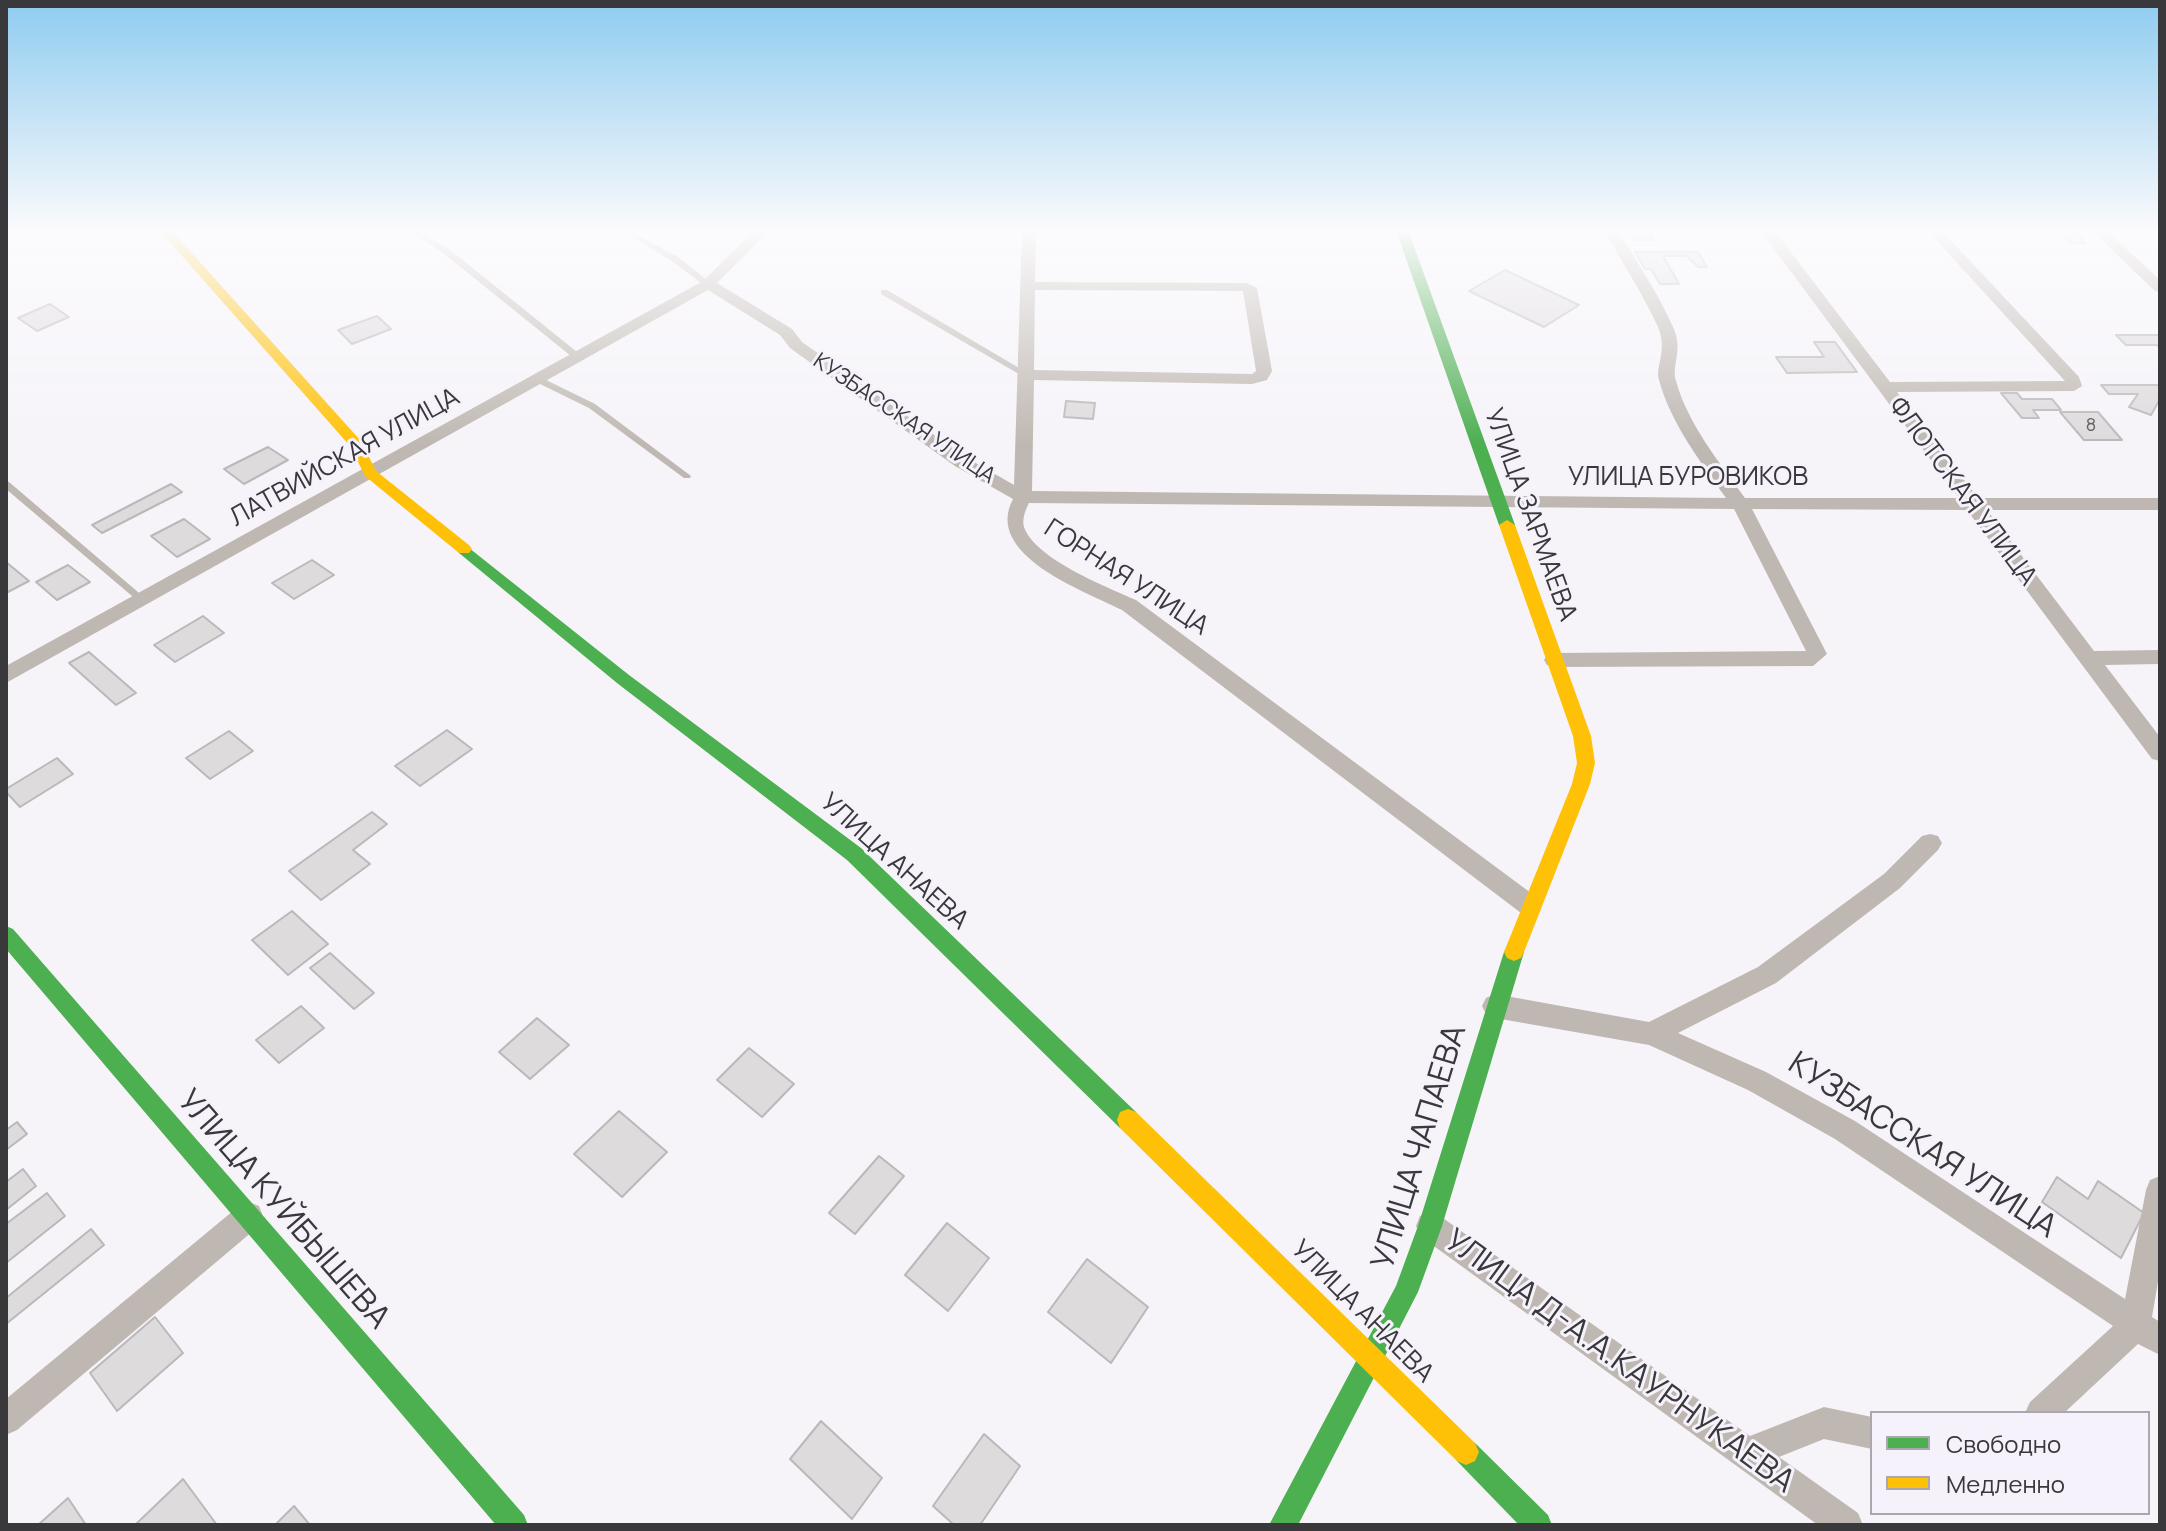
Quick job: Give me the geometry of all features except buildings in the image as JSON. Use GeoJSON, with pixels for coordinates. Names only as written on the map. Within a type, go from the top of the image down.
{"type":"FeatureCollection","features":[{"type":"Feature","properties":{"kind":"street","name":"УЛИЦА АНАЕВА"},"geometry":{"type":"LineString","coordinates":[[232,301],[356,444],[370,473],[623,679],[854,854],[1373,1357],[1538,1525]]}},
{"type":"Feature","properties":{"kind":"street","name":"ЛАТВИЙСКАЯ УЛИЦА"},"geometry":{"type":"LineString","coordinates":[[6,675],[678,301]]}},
{"type":"Feature","properties":{"kind":"street","name":"КУЗБАССКАЯ УЛИЦА"},"geometry":{"type":"LineString","coordinates":[[736,301],[786,332],[796,345],[961,462],[1023,497]]}},
{"type":"Feature","properties":{"kind":"street","name":"ГОРНАЯ УЛИЦА"},"geometry":{"type":"LineString","coordinates":[[1029,301],[1023,497],[1013,524],[1021,539],[1036,554],[1078,580],[1129,605],[1530,906]]}},
{"type":"Feature","properties":{"kind":"street"},"geometry":{"type":"LineString","coordinates":[[1027,375],[1261,377],[1264,371],[1254,301]]}},
{"type":"Feature","properties":{"kind":"street","name":"УЛИЦА ЗАРМАЕВА"},"geometry":{"type":"LineString","coordinates":[[1427,301],[1582,736],[1586,763],[1567,818]]}},
{"type":"Feature","properties":{"kind":"street"},"geometry":{"type":"LineString","coordinates":[[1554,660],[1806,661],[1816,658],[1816,650],[1741,505],[1702,451],[1675,402],[1666,376],[1672,354],[1667,329],[1651,301]]}},
{"type":"Feature","properties":{"kind":"street","name":"ФЛОТСКАЯ УЛИЦА"},"geometry":{"type":"LineString","coordinates":[[1820,301],[2160,753]]}},
{"type":"Feature","properties":{"kind":"street"},"geometry":{"type":"LineString","coordinates":[[1884,387],[2074,386],[2073,380],[2000,301]]}},
{"type":"Feature","properties":{"kind":"street","name":"УЛИЦА БУРОВИКОВ"},"geometry":{"type":"LineString","coordinates":[[1023,497],[1741,505],[2160,504]]}},
{"type":"Feature","properties":{"kind":"street"},"geometry":{"type":"LineString","coordinates":[[2086,658],[2160,657]]}},
{"type":"Feature","properties":{"kind":"street","name":"УЛИЦА ЧАПАЕВА"},"geometry":{"type":"LineString","coordinates":[[1283,1525],[1406,1292],[1430,1226],[1495,1006],[1530,906],[1567,818]]}},
{"type":"Feature","properties":{"kind":"street"},"geometry":{"type":"LineString","coordinates":[[1651,1034],[1767,975],[1892,881],[1930,843]]}},
{"type":"Feature","properties":{"kind":"street","name":"УЛИЦА КУЙБЫШЕВА"},"geometry":{"type":"LineString","coordinates":[[6,935],[514,1525]]}},
{"type":"Feature","properties":{"kind":"street","name":"КУЗБАССКАЯ УЛИЦА"},"geometry":{"type":"LineString","coordinates":[[1495,1006],[1651,1034],[1757,1081],[1845,1130],[2148,1333]]}},
{"type":"Feature","properties":{"kind":"street"},"geometry":{"type":"LineString","coordinates":[[2044,1411],[2148,1333],[2160,1190]]}},
{"type":"Feature","properties":{"kind":"street"},"geometry":{"type":"LineString","coordinates":[[6,1419],[249,1216]]}},
{"type":"Feature","properties":{"kind":"street","name":"УЛИЦА Д-А.А.КАУРНУКАЕВА"},"geometry":{"type":"LineString","coordinates":[[1430,1226],[1846,1525]]}},
{"type":"Feature","properties":{"kind":"street"},"geometry":{"type":"LineString","coordinates":[[1746,1454],[1824,1423],[1870,1433]]}},
{"type":"Feature","properties":{"kind":"lane"},"geometry":{"type":"LineString","coordinates":[[509,301],[579,358]]}},
{"type":"Feature","properties":{"kind":"lane"},"geometry":{"type":"LineString","coordinates":[[900,301],[1027,375]]}},
{"type":"Feature","properties":{"kind":"lane"},"geometry":{"type":"LineString","coordinates":[[539,380],[592,406],[687,476]]}},
{"type":"Feature","properties":{"kind":"lane"},"geometry":{"type":"LineString","coordinates":[[6,484],[142,600]]}},
{"type":"Feature","properties":{"kind":"traffic: fast"},"geometry":{"type":"LineString","coordinates":[[1427,301],[1507,525]]}},
{"type":"Feature","properties":{"kind":"traffic: fast"},"geometry":{"type":"LineString","coordinates":[[464,549],[623,679],[854,854],[1128,1120]]}},
{"type":"Feature","properties":{"kind":"traffic: fast"},"geometry":{"type":"LineString","coordinates":[[6,935],[514,1525]]}},
{"type":"Feature","properties":{"kind":"traffic: fast"},"geometry":{"type":"LineString","coordinates":[[1283,1525],[1406,1292],[1430,1226],[1514,952]]}},
{"type":"Feature","properties":{"kind":"traffic: fast"},"geometry":{"type":"LineString","coordinates":[[1466,1452],[1538,1525]]}},
{"type":"Feature","properties":{"kind":"traffic: slow"},"geometry":{"type":"LineString","coordinates":[[229,301],[356,444],[370,473],[464,549]]}},
{"type":"Feature","properties":{"kind":"traffic: slow"},"geometry":{"type":"LineString","coordinates":[[1507,525],[1582,736],[1586,763],[1581,784],[1514,952]]}},
{"type":"Feature","properties":{"kind":"traffic: slow"},"geometry":{"type":"LineString","coordinates":[[1128,1120],[1466,1452]]}}]}
